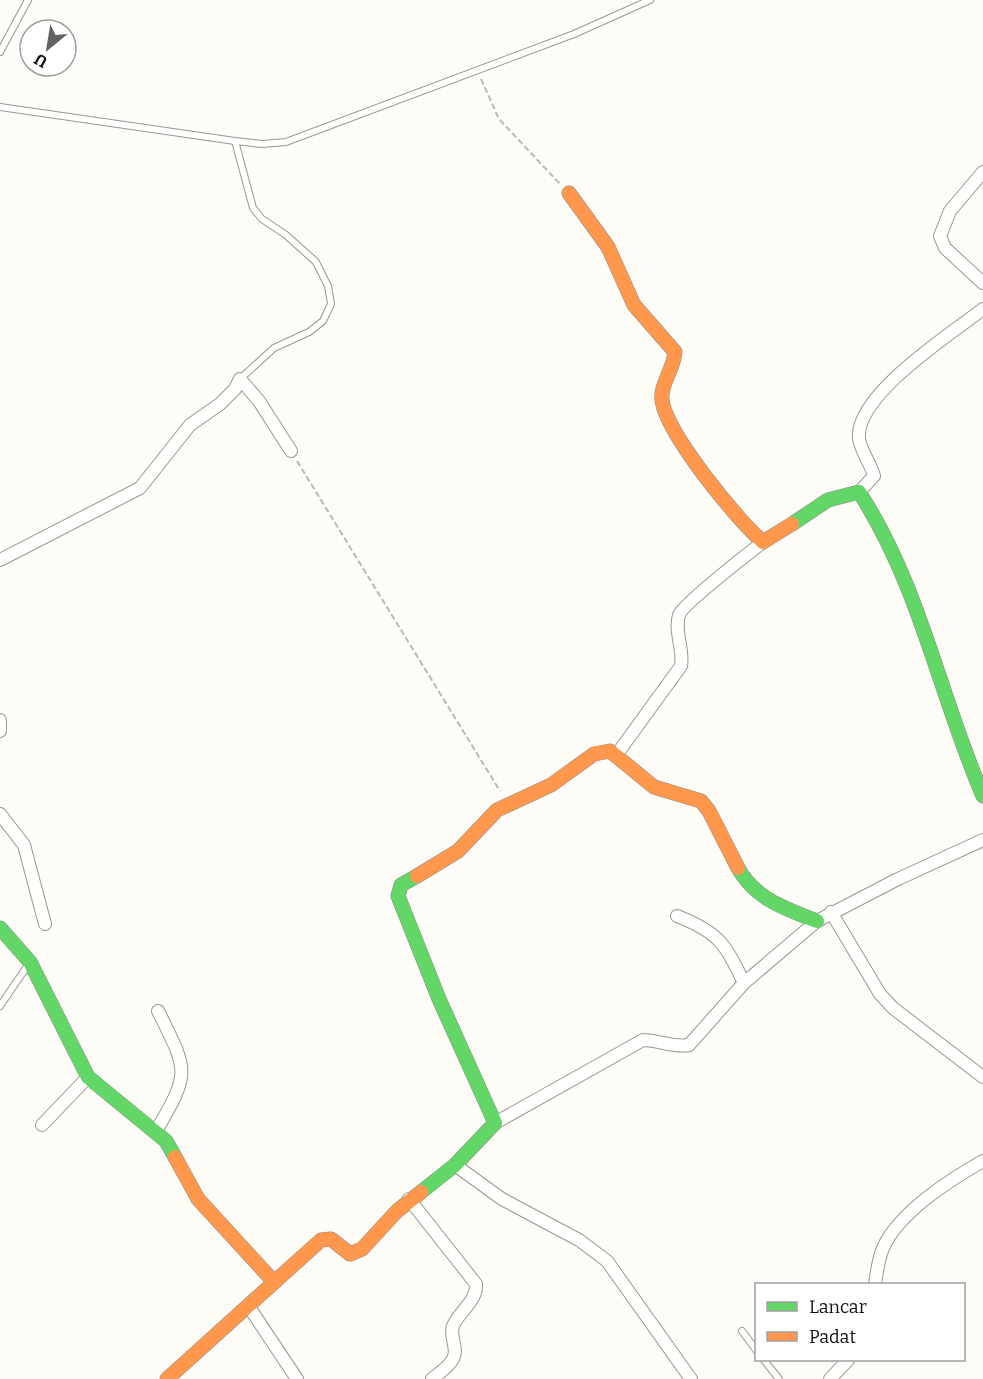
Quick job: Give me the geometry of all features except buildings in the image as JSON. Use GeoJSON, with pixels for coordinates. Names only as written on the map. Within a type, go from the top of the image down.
{"type":"FeatureCollection","features":[{"type":"Feature","properties":{"kind":"street"},"geometry":{"type":"LineString","coordinates":[[983,172],[950,211],[940,236],[945,248],[983,283]]}},
{"type":"Feature","properties":{"kind":"street"},"geometry":{"type":"LineString","coordinates":[[569,193],[608,247],[634,305],[675,352],[662,394],[662,402],[669,420],[714,485],[764,542]]}},
{"type":"Feature","properties":{"kind":"street"},"geometry":{"type":"LineString","coordinates":[[617,754],[681,666],[683,654],[678,624],[684,607],[764,542],[774,537],[820,501],[859,492],[874,476],[859,440],[860,428],[868,411],[891,379],[983,309]]}},
{"type":"Feature","properties":{"kind":"street"},"geometry":{"type":"LineString","coordinates":[[0,560],[140,488],[190,425],[214,409],[235,389],[240,379],[260,401],[291,451]]}},
{"type":"Feature","properties":{"kind":"street"},"geometry":{"type":"LineString","coordinates":[[859,492],[878,519],[899,563],[951,719],[983,796]]}},
{"type":"Feature","properties":{"kind":"street"},"geometry":{"type":"LineString","coordinates":[[0,720],[0,731]]}},
{"type":"Feature","properties":{"kind":"street"},"geometry":{"type":"LineString","coordinates":[[495,1123],[400,906],[398,890],[408,878],[458,851],[491,816],[510,804],[551,785],[594,754],[610,751],[617,754],[654,787],[701,801],[709,811],[742,875],[757,893],[775,904],[817,921]]}},
{"type":"Feature","properties":{"kind":"street"},"geometry":{"type":"LineString","coordinates":[[0,813],[24,845],[45,924]]}},
{"type":"Feature","properties":{"kind":"street"},"geometry":{"type":"LineString","coordinates":[[167,1379],[325,1238],[336,1242],[350,1254],[359,1252],[409,1199],[455,1165],[495,1123],[643,1040],[654,1040],[678,1047],[689,1045],[744,982],[817,921],[831,912],[983,840]]}},
{"type":"Feature","properties":{"kind":"street"},"geometry":{"type":"LineString","coordinates":[[831,912],[880,994],[893,1008],[983,1077]]}},
{"type":"Feature","properties":{"kind":"street"},"geometry":{"type":"LineString","coordinates":[[677,916],[698,923],[718,938],[744,982]]}},
{"type":"Feature","properties":{"kind":"street"},"geometry":{"type":"LineString","coordinates":[[0,928],[30,962],[88,1077],[102,1091],[166,1141],[181,1163],[198,1199],[274,1282]]}},
{"type":"Feature","properties":{"kind":"street"},"geometry":{"type":"LineString","coordinates":[[156,1131],[178,1094],[182,1070],[181,1057],[158,1011]]}},
{"type":"Feature","properties":{"kind":"street"},"geometry":{"type":"LineString","coordinates":[[42,1125],[88,1077]]}},
{"type":"Feature","properties":{"kind":"street"},"geometry":{"type":"LineString","coordinates":[[875,1283],[883,1247],[898,1225],[940,1190],[983,1161]]}},
{"type":"Feature","properties":{"kind":"street"},"geometry":{"type":"LineString","coordinates":[[455,1165],[502,1199],[579,1240],[607,1261],[692,1379]]}},
{"type":"Feature","properties":{"kind":"street"},"geometry":{"type":"LineString","coordinates":[[409,1199],[476,1284],[476,1292],[453,1328],[452,1338],[456,1351],[453,1359],[432,1379]]}},
{"type":"Feature","properties":{"kind":"street"},"geometry":{"type":"LineString","coordinates":[[249,1307],[297,1379]]}},
{"type":"Feature","properties":{"kind":"street"},"geometry":{"type":"LineString","coordinates":[[830,1379],[846,1361]]}},
{"type":"Feature","properties":{"kind":"lane"},"geometry":{"type":"LineString","coordinates":[[0,52],[28,0]]}},
{"type":"Feature","properties":{"kind":"lane"},"geometry":{"type":"LineString","coordinates":[[0,107],[235,141],[262,144],[286,142],[574,34],[650,0]]}},
{"type":"Feature","properties":{"kind":"lane"},"geometry":{"type":"LineString","coordinates":[[235,141],[253,208],[262,219],[286,235],[316,262],[328,285],[331,304],[323,321],[316,327],[274,348],[240,379]]}},
{"type":"Feature","properties":{"kind":"lane"},"geometry":{"type":"LineString","coordinates":[[0,1006],[30,962]]}},
{"type":"Feature","properties":{"kind":"lane"},"geometry":{"type":"LineString","coordinates":[[742,1331],[755,1349]]}},
{"type":"Feature","properties":{"kind":"lane"},"geometry":{"type":"LineString","coordinates":[[766,1361],[779,1379]]}},
{"type":"Feature","properties":{"kind":"path"},"geometry":{"type":"LineString","coordinates":[[476,69],[499,119],[569,193]]}},
{"type":"Feature","properties":{"kind":"path"},"geometry":{"type":"LineString","coordinates":[[291,451],[510,804]]}},
{"type":"Feature","properties":{"kind":"traffic: fast"},"geometry":{"type":"LineString","coordinates":[[792,524],[828,500],[859,492],[898,565],[983,796]]}},
{"type":"Feature","properties":{"kind":"traffic: fast"},"geometry":{"type":"LineString","coordinates":[[738,868],[753,888],[772,902],[817,921]]}},
{"type":"Feature","properties":{"kind":"traffic: fast"},"geometry":{"type":"LineString","coordinates":[[417,876],[401,885],[398,896],[439,999],[495,1123],[455,1165],[421,1192]]}},
{"type":"Feature","properties":{"kind":"traffic: fast"},"geometry":{"type":"LineString","coordinates":[[0,928],[30,962],[88,1077],[166,1141],[175,1157]]}},
{"type":"Feature","properties":{"kind":"traffic: slow"},"geometry":{"type":"LineString","coordinates":[[569,193],[608,247],[634,305],[675,352],[663,388],[662,400],[666,415],[689,454],[721,496],[763,542],[792,524]]}},
{"type":"Feature","properties":{"kind":"traffic: slow"},"geometry":{"type":"LineString","coordinates":[[417,876],[458,851],[497,810],[551,785],[594,754],[610,751],[654,787],[701,801],[709,811],[738,868]]}},
{"type":"Feature","properties":{"kind":"traffic: slow"},"geometry":{"type":"LineString","coordinates":[[175,1157],[198,1199],[274,1282]]}},
{"type":"Feature","properties":{"kind":"traffic: slow"},"geometry":{"type":"LineString","coordinates":[[167,1379],[321,1240],[331,1239],[350,1254],[362,1249],[397,1211],[421,1192]]}}]}
